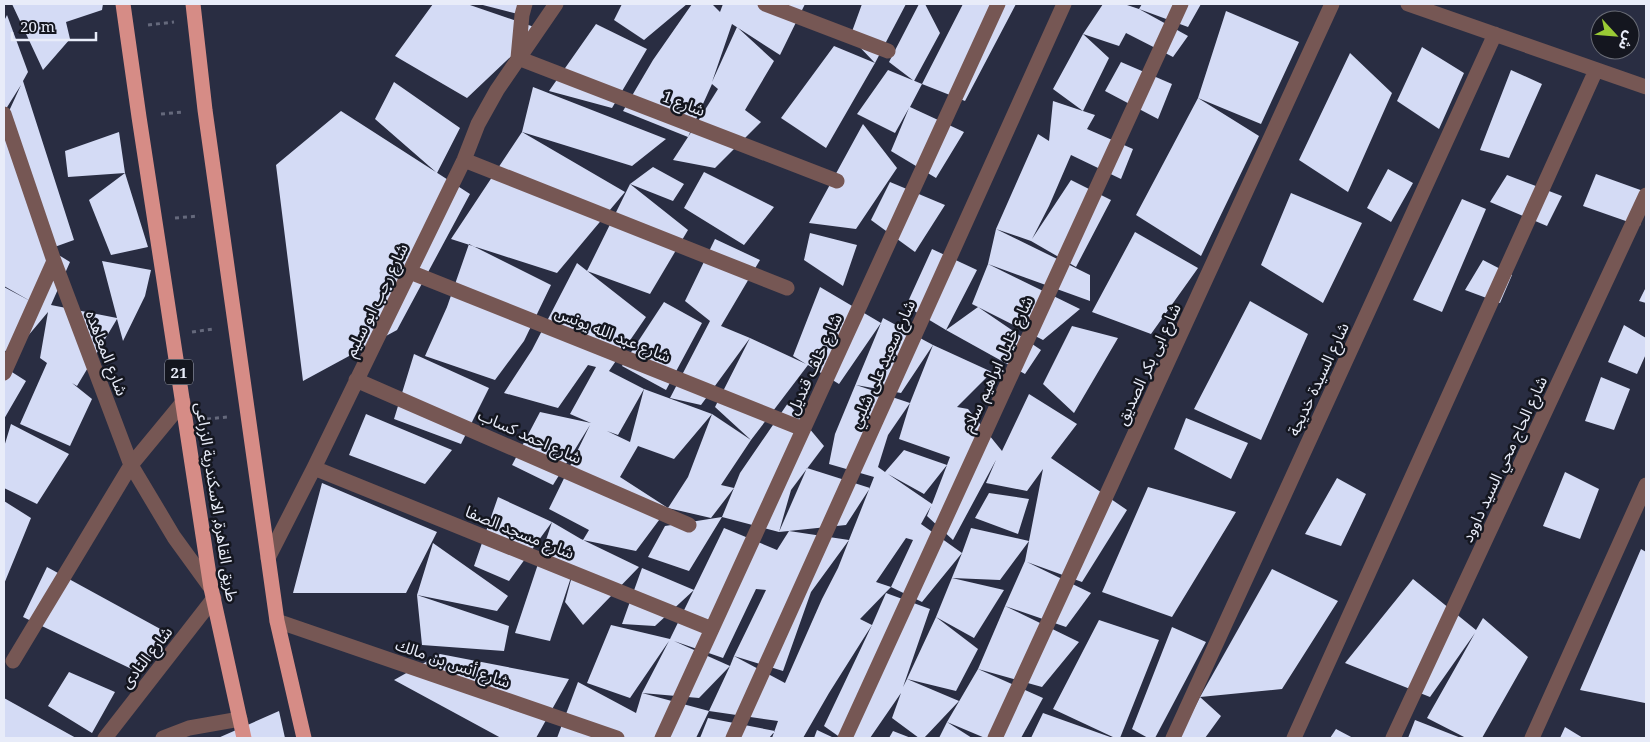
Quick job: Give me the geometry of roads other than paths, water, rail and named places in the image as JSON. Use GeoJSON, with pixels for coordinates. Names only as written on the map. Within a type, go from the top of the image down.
{"type":"FeatureCollection","features":[{"type":"Feature","properties":{"kind":"highway","name":"طريق القاهرة, الاسكندرية الزراعى"},"geometry":{"type":"LineString","coordinates":[[123,4],[212,593],[244,738]]}},
{"type":"Feature","properties":{"kind":"highway"},"geometry":{"type":"LineString","coordinates":[[194,11],[219,214],[277,621],[304,738]]}},
{"type":"Feature","properties":{"kind":"street","name":"شارع رجب ابو سليم"},"geometry":{"type":"LineString","coordinates":[[518,58],[522,15],[525,4]]}},
{"type":"Feature","properties":{"kind":"street","name":"شارع رجب ابو سليم"},"geometry":{"type":"LineString","coordinates":[[268,558],[410,272],[464,160],[478,124],[497,90],[556,4]]}},
{"type":"Feature","properties":{"kind":"street"},"geometry":{"type":"LineString","coordinates":[[765,4],[888,51]]}},
{"type":"Feature","properties":{"kind":"street","name":"شارع خلف قنديل"},"geometry":{"type":"LineString","coordinates":[[662,738],[998,4]]}},
{"type":"Feature","properties":{"kind":"street","name":"شارع سعيد على شلبي"},"geometry":{"type":"LineString","coordinates":[[733,738],[1064,4]]}},
{"type":"Feature","properties":{"kind":"street","name":"شارع خليل ابراهيم سلام"},"geometry":{"type":"LineString","coordinates":[[845,738],[1181,4]]}},
{"type":"Feature","properties":{"kind":"street","name":"شارع ابى بكر الصديق"},"geometry":{"type":"LineString","coordinates":[[995,738],[1332,4]]}},
{"type":"Feature","properties":{"kind":"street"},"geometry":{"type":"LineString","coordinates":[[1408,4],[1646,87]]}},
{"type":"Feature","properties":{"kind":"street","name":"شارع السيدة خديجة"},"geometry":{"type":"LineString","coordinates":[[1173,738],[1495,34]]}},
{"type":"Feature","properties":{"kind":"street","name":"شارع 1"},"geometry":{"type":"LineString","coordinates":[[518,58],[837,181]]}},
{"type":"Feature","properties":{"kind":"street"},"geometry":{"type":"LineString","coordinates":[[1294,738],[1596,70]]}},
{"type":"Feature","properties":{"kind":"street","name":"شارع المعاهده"},"geometry":{"type":"LineString","coordinates":[[4,114],[54,261],[131,465],[174,537],[212,593]]}},
{"type":"Feature","properties":{"kind":"street"},"geometry":{"type":"LineString","coordinates":[[464,160],[787,288]]}},
{"type":"Feature","properties":{"kind":"street","name":"شارع الحاج محي السيد داوود"},"geometry":{"type":"LineString","coordinates":[[1393,738],[1646,195]]}},
{"type":"Feature","properties":{"kind":"street"},"geometry":{"type":"LineString","coordinates":[[4,373],[54,261]]}},
{"type":"Feature","properties":{"kind":"street","name":"شارع عبد الله يونس"},"geometry":{"type":"LineString","coordinates":[[410,272],[803,429]]}},
{"type":"Feature","properties":{"kind":"street","name":"شارع احمد كساب"},"geometry":{"type":"LineString","coordinates":[[356,380],[689,525]]}},
{"type":"Feature","properties":{"kind":"street"},"geometry":{"type":"LineString","coordinates":[[13,661],[131,465],[183,402]]}},
{"type":"Feature","properties":{"kind":"street","name":"شارع مسجد الصفا"},"geometry":{"type":"LineString","coordinates":[[314,468],[712,629]]}},
{"type":"Feature","properties":{"kind":"street"},"geometry":{"type":"LineString","coordinates":[[1532,738],[1646,485]]}},
{"type":"Feature","properties":{"kind":"street","name":"شارع النادى"},"geometry":{"type":"LineString","coordinates":[[105,738],[212,593]]}},
{"type":"Feature","properties":{"kind":"street","name":"شارع أنس بن مالك"},"geometry":{"type":"LineString","coordinates":[[277,621],[617,738]]}},
{"type":"Feature","properties":{"kind":"street"},"geometry":{"type":"LineString","coordinates":[[163,738],[189,728],[240,719]]}}]}
